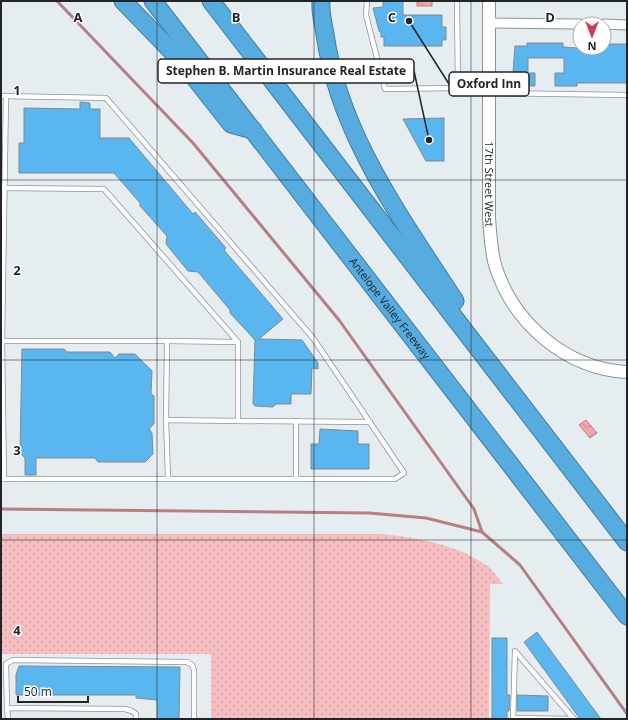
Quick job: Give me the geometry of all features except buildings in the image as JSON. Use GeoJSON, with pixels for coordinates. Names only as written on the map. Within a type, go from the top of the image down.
{"type":"FeatureCollection","features":[{"type":"Feature","properties":{"kind":"highway"},"geometry":{"type":"LineString","coordinates":[[123,1],[183,62],[231,124],[253,130]]}},
{"type":"Feature","properties":{"kind":"highway","name":"Antelope Valley Freeway"},"geometry":{"type":"LineString","coordinates":[[154,1],[627,616]]}},
{"type":"Feature","properties":{"kind":"highway"},"geometry":{"type":"LineString","coordinates":[[211,1],[627,542]]}},
{"type":"Feature","properties":{"kind":"highway"},"geometry":{"type":"LineString","coordinates":[[320,1],[328,59],[342,104],[360,148],[398,213],[505,383]]}},
{"type":"Feature","properties":{"kind":"street","name":"17th Street West"},"geometry":{"type":"LineString","coordinates":[[489,1],[490,241],[495,264],[503,287],[515,306],[532,327],[552,346],[591,366],[627,372]]}},
{"type":"Feature","properties":{"kind":"street"},"geometry":{"type":"LineString","coordinates":[[488,24],[572,24]]}},
{"type":"Feature","properties":{"kind":"street"},"geometry":{"type":"LineString","coordinates":[[612,24],[627,24]]}},
{"type":"Feature","properties":{"kind":"lane"},"geometry":{"type":"LineString","coordinates":[[367,1],[366,14],[385,89],[458,88],[457,1]]}},
{"type":"Feature","properties":{"kind":"lane"},"geometry":{"type":"LineString","coordinates":[[489,93],[627,95]]}},
{"type":"Feature","properties":{"kind":"lane"},"geometry":{"type":"LineString","coordinates":[[4,96],[106,98],[312,338],[404,473],[395,479],[2,479],[2,188],[6,180],[4,96]]}},
{"type":"Feature","properties":{"kind":"lane"},"geometry":{"type":"LineString","coordinates":[[2,188],[104,189],[238,342],[238,421]]}},
{"type":"Feature","properties":{"kind":"lane"},"geometry":{"type":"LineString","coordinates":[[2,341],[238,342]]}},
{"type":"Feature","properties":{"kind":"lane"},"geometry":{"type":"LineString","coordinates":[[167,341],[166,420],[168,478]]}},
{"type":"Feature","properties":{"kind":"lane"},"geometry":{"type":"LineString","coordinates":[[166,420],[370,422]]}},
{"type":"Feature","properties":{"kind":"lane"},"geometry":{"type":"LineString","coordinates":[[296,421],[296,478]]}},
{"type":"Feature","properties":{"kind":"lane"},"geometry":{"type":"LineString","coordinates":[[514,650],[574,719],[513,719],[514,650]]}},
{"type":"Feature","properties":{"kind":"lane"},"geometry":{"type":"LineString","coordinates":[[8,719],[6,664],[13,660],[186,662],[192,665],[194,670],[194,719]]}},
{"type":"Feature","properties":{"kind":"lane"},"geometry":{"type":"LineString","coordinates":[[8,708],[125,709],[136,714],[136,719]]}},
{"type":"Feature","properties":{"kind":"shaded area"},"geometry":{"type":"Polygon","coordinates":[[[1,534],[381,534],[423,540],[451,548],[477,559],[489,567],[503,584],[490,584],[489,719],[211,719],[211,654],[1,654],[1,534]]]}},
{"type":"Feature","properties":{"kind":"water"},"geometry":{"type":"Polygon","coordinates":[[[417,1],[432,1],[432,6],[417,6],[417,1]]]}},
{"type":"Feature","properties":{"kind":"water"},"geometry":{"type":"Polygon","coordinates":[[[586,420],[597,433],[590,438],[579,425],[586,420]]]}},
{"type":"Feature","properties":{"kind":"waterway"},"geometry":{"type":"LineString","coordinates":[[57,1],[193,143],[339,320],[474,509],[482,532]]}},
{"type":"Feature","properties":{"kind":"waterway"},"geometry":{"type":"LineString","coordinates":[[1,509],[369,513],[426,518],[482,532],[520,565],[627,714]]}},
{"type":"Feature","properties":{"kind":"place","name":"Oxford Inn"},"geometry":{"type":"Point","coordinates":[409,21]}},
{"type":"Feature","properties":{"kind":"place","name":"Stephen B. Martin Insurance Real Estate"},"geometry":{"type":"Point","coordinates":[429,140]}}]}
